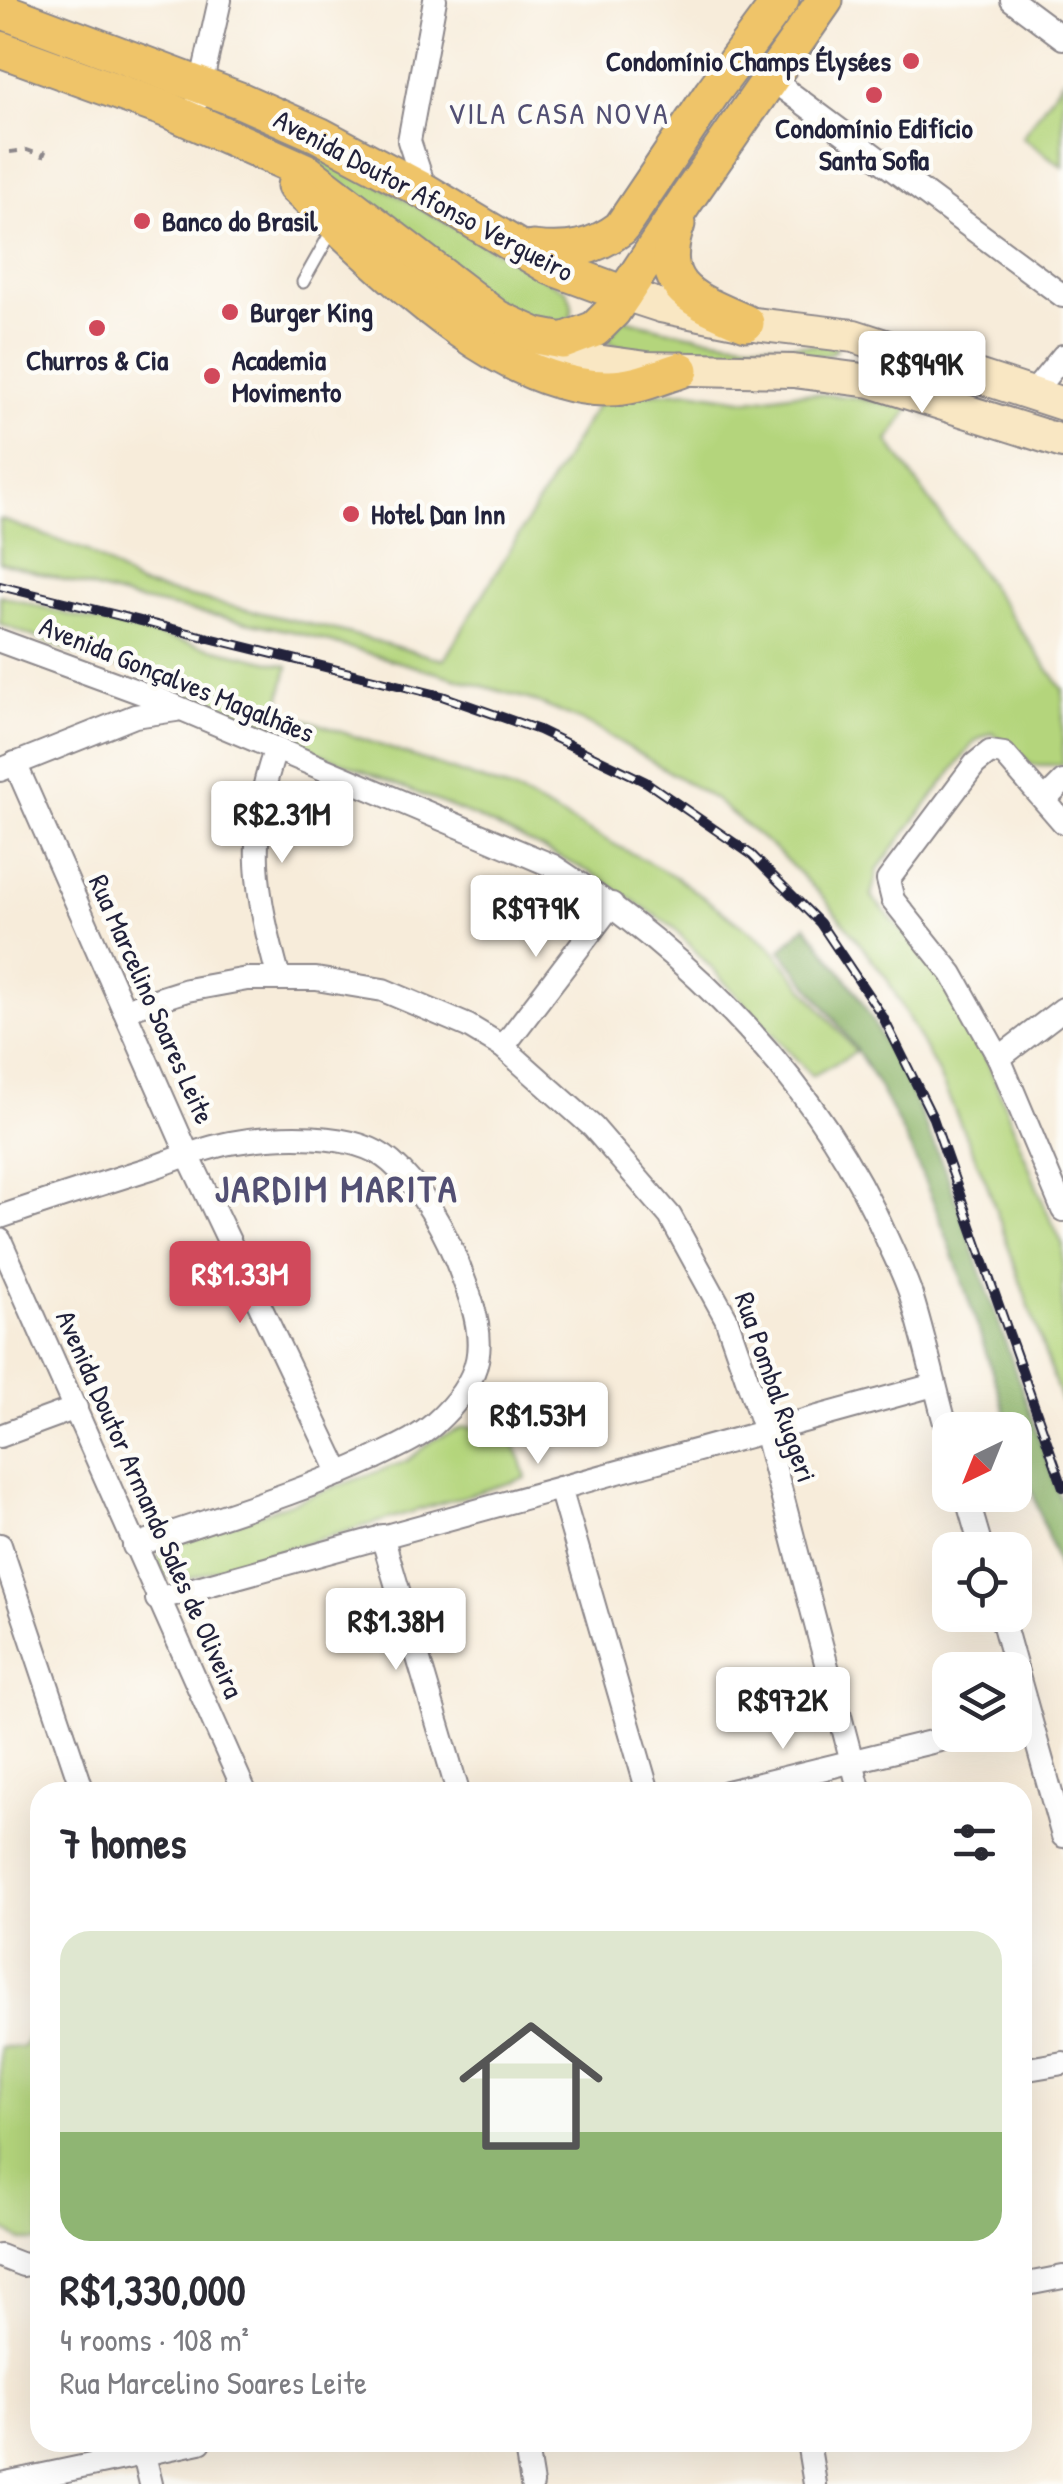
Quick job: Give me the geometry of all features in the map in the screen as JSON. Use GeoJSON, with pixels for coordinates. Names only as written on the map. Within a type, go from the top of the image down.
{"type":"FeatureCollection","features":[{"type":"Feature","properties":{"kind":"main road"},"geometry":{"type":"LineString","coordinates":[[517,247],[569,252],[607,239],[621,228],[712,92],[780,0]]}},
{"type":"Feature","properties":{"kind":"main road"},"geometry":{"type":"LineString","coordinates":[[571,340],[606,321],[825,0]]}},
{"type":"Feature","properties":{"kind":"main road","name":"Avenida Doutor Afonso Vergueiro"},"geometry":{"type":"LineString","coordinates":[[0,10],[197,103],[241,141],[316,178],[497,318],[544,346],[578,357],[681,370],[793,371],[871,381],[1063,442]]}},
{"type":"Feature","properties":{"kind":"main road","name":"Avenida Doutor Afonso Vergueiro"},"geometry":{"type":"LineString","coordinates":[[0,49],[319,135],[426,192],[551,267],[624,294],[661,306],[746,323],[854,336],[1047,399]]}},
{"type":"Feature","properties":{"kind":"main road"},"geometry":{"type":"LineString","coordinates":[[241,141],[465,335],[514,364],[555,379],[606,388],[639,386],[681,370]]}},
{"type":"Feature","properties":{"kind":"main road"},"geometry":{"type":"LineString","coordinates":[[686,200],[668,248],[669,267],[675,280],[702,304],[746,323]]}},
{"type":"Feature","properties":{"kind":"main road"},"geometry":{"type":"LineString","coordinates":[[551,267],[580,291],[581,322],[571,340]]}},
{"type":"Feature","properties":{"kind":"main road","name":"Avenida Doutor Afonso Vergueiro"},"geometry":{"type":"LineString","coordinates":[[497,318],[549,340],[571,340]]}},
{"type":"Feature","properties":{"kind":"main road"},"geometry":{"type":"LineString","coordinates":[[793,371],[832,366],[874,368],[992,406],[1047,399]]}},
{"type":"Feature","properties":{"kind":"street"},"geometry":{"type":"LineString","coordinates":[[197,103],[220,0]]}},
{"type":"Feature","properties":{"kind":"street"},"geometry":{"type":"LineString","coordinates":[[426,192],[409,141],[435,0]]}},
{"type":"Feature","properties":{"kind":"street"},"geometry":{"type":"LineString","coordinates":[[1012,0],[1063,38]]}},
{"type":"Feature","properties":{"kind":"street"},"geometry":{"type":"LineString","coordinates":[[771,79],[1063,296]]}},
{"type":"Feature","properties":{"kind":"street"},"geometry":{"type":"LineString","coordinates":[[1047,399],[1063,356]]}},
{"type":"Feature","properties":{"kind":"street","name":"Avenida Gonçalves Magalhães"},"geometry":{"type":"LineString","coordinates":[[0,640],[182,710],[552,866],[612,904],[655,939],[752,1031],[814,1109],[868,1194],[910,1292],[942,1412]]}},
{"type":"Feature","properties":{"kind":"street"},"geometry":{"type":"LineString","coordinates":[[112,726],[132,690]]}},
{"type":"Feature","properties":{"kind":"street"},"geometry":{"type":"LineString","coordinates":[[8,766],[151,712],[182,710]]}},
{"type":"Feature","properties":{"kind":"street"},"geometry":{"type":"LineString","coordinates":[[275,752],[261,791],[255,864],[264,926],[279,979]]}},
{"type":"Feature","properties":{"kind":"street"},"geometry":{"type":"LineString","coordinates":[[1063,822],[1004,754],[990,752],[975,764],[888,880],[892,900],[952,974],[999,1058],[1063,1210]]}},
{"type":"Feature","properties":{"kind":"street","name":"Rua Marcelino Soares Leite"},"geometry":{"type":"LineString","coordinates":[[8,766],[340,1474]]}},
{"type":"Feature","properties":{"kind":"street"},"geometry":{"type":"LineString","coordinates":[[1045,800],[1063,782]]}},
{"type":"Feature","properties":{"kind":"street"},"geometry":{"type":"LineString","coordinates":[[503,1047],[612,904]]}},
{"type":"Feature","properties":{"kind":"street","name":"Rua Pombal Ruggeri"},"geometry":{"type":"LineString","coordinates":[[124,1010],[188,990],[246,979],[316,979],[382,990],[468,1026],[503,1047],[593,1127],[670,1216],[726,1318],[765,1430],[857,1782]]}},
{"type":"Feature","properties":{"kind":"street"},"geometry":{"type":"LineString","coordinates":[[999,1058],[1063,1009]]}},
{"type":"Feature","properties":{"kind":"street"},"geometry":{"type":"LineString","coordinates":[[0,1217],[231,1142],[297,1137],[345,1140],[388,1159],[402,1173],[428,1202],[458,1263],[479,1320],[481,1342],[466,1387],[434,1424],[409,1442],[340,1474],[134,1546]]}},
{"type":"Feature","properties":{"kind":"street","name":"Avenida Doutor Armando Sales de Oliveira"},"geometry":{"type":"LineString","coordinates":[[0,1240],[241,1782]]}},
{"type":"Feature","properties":{"kind":"street"},"geometry":{"type":"LineString","coordinates":[[158,1599],[934,1386]]}},
{"type":"Feature","properties":{"kind":"street"},"geometry":{"type":"LineString","coordinates":[[0,1436],[76,1408]]}},
{"type":"Feature","properties":{"kind":"street"},"geometry":{"type":"LineString","coordinates":[[560,1488],[645,1782]]}},
{"type":"Feature","properties":{"kind":"street"},"geometry":{"type":"LineString","coordinates":[[382,1536],[455,1782]]}},
{"type":"Feature","properties":{"kind":"street"},"geometry":{"type":"LineString","coordinates":[[0,1545],[80,1782]]}},
{"type":"Feature","properties":{"kind":"street"},"geometry":{"type":"LineString","coordinates":[[769,1782],[932,1742]]}},
{"type":"Feature","properties":{"kind":"street"},"geometry":{"type":"LineString","coordinates":[[1032,1746],[1063,1836]]}},
{"type":"Feature","properties":{"kind":"street"},"geometry":{"type":"LineString","coordinates":[[1032,2068],[1063,2063]]}},
{"type":"Feature","properties":{"kind":"street"},"geometry":{"type":"LineString","coordinates":[[0,2256],[30,2263]]}},
{"type":"Feature","properties":{"kind":"street"},"geometry":{"type":"LineString","coordinates":[[1032,2283],[1063,2278]]}},
{"type":"Feature","properties":{"kind":"street"},"geometry":{"type":"LineString","coordinates":[[2,2484],[127,2452]]}},
{"type":"Feature","properties":{"kind":"street"},"geometry":{"type":"LineString","coordinates":[[144,2452],[152,2484]]}},
{"type":"Feature","properties":{"kind":"street"},"geometry":{"type":"LineString","coordinates":[[527,2452],[532,2484]]}},
{"type":"Feature","properties":{"kind":"street"},"geometry":{"type":"LineString","coordinates":[[810,2452],[815,2484]]}},
{"type":"Feature","properties":{"kind":"lane"},"geometry":{"type":"LineString","coordinates":[[303,282],[336,225]]}},
{"type":"Feature","properties":{"kind":"path"},"geometry":{"type":"LineString","coordinates":[[10,152],[27,150],[43,156],[46,149]]}},
{"type":"Feature","properties":{"kind":"green space"},"geometry":{"type":"Polygon","coordinates":[[[1063,79],[1063,167],[1022,137],[1063,79]]]}},
{"type":"Feature","properties":{"kind":"green space"},"geometry":{"type":"Polygon","coordinates":[[[215,109],[280,129],[567,291],[572,307],[569,320],[562,330],[541,332],[215,109]]]}},
{"type":"Feature","properties":{"kind":"green space"},"geometry":{"type":"Polygon","coordinates":[[[622,318],[727,340],[834,345],[837,349],[828,355],[747,358],[648,353],[607,340],[622,318]]]}},
{"type":"Feature","properties":{"kind":"green space"},"geometry":{"type":"Polygon","coordinates":[[[690,391],[748,400],[796,393],[830,395],[910,408],[888,441],[1063,690],[1063,765],[1032,765],[992,733],[975,741],[878,869],[871,896],[940,973],[986,1057],[1063,1245],[1063,1406],[987,1184],[936,1069],[886,977],[824,898],[777,851],[714,799],[593,726],[531,700],[291,631],[132,599],[0,562],[0,519],[88,551],[139,585],[340,631],[444,660],[602,396],[690,391]]]}},
{"type":"Feature","properties":{"kind":"green space"},"geometry":{"type":"Polygon","coordinates":[[[0,595],[288,666],[278,710],[516,792],[674,876],[769,945],[856,1052],[812,1076],[674,928],[592,873],[478,818],[176,700],[171,688],[184,678],[106,665],[0,624],[0,595]]]}},
{"type":"Feature","properties":{"kind":"green space"},"geometry":{"type":"Polygon","coordinates":[[[806,925],[857,993],[910,1090],[948,1177],[1030,1412],[1005,1412],[920,1169],[868,1069],[781,950],[806,925]]]}},
{"type":"Feature","properties":{"kind":"green space"},"geometry":{"type":"Polygon","coordinates":[[[1032,1418],[1063,1507],[1063,1581],[1032,1491],[1032,1418]]]}},
{"type":"Feature","properties":{"kind":"green space"},"geometry":{"type":"Polygon","coordinates":[[[464,1427],[492,1430],[509,1437],[526,1478],[193,1577],[172,1578],[157,1564],[160,1552],[171,1546],[407,1461],[433,1440],[464,1427]]]}},
{"type":"Feature","properties":{"kind":"green space"},"geometry":{"type":"Polygon","coordinates":[[[30,2032],[30,2241],[21,2241],[0,2226],[0,2047],[23,2047],[30,2032]]]}},
{"type":"Feature","properties":{"kind":"railway"},"geometry":{"type":"LineString","coordinates":[[0,586],[442,696],[539,730],[646,782],[752,855],[820,923],[883,1017],[933,1118],[1063,1487]]}},
{"type":"Feature","properties":{"kind":"place","name":"Condomínio Champs Élysées"},"geometry":{"type":"Point","coordinates":[911,61]}},
{"type":"Feature","properties":{"kind":"place","name":"Condomínio Edifício Santa Sofia"},"geometry":{"type":"Point","coordinates":[874,95]}},
{"type":"Feature","properties":{"kind":"place","name":"Banco do Brasil"},"geometry":{"type":"Point","coordinates":[142,221]}},
{"type":"Feature","properties":{"kind":"place","name":"Burger King"},"geometry":{"type":"Point","coordinates":[230,312]}},
{"type":"Feature","properties":{"kind":"place","name":"Churros & Cia"},"geometry":{"type":"Point","coordinates":[97,328]}},
{"type":"Feature","properties":{"kind":"place","name":"Academia Movimento"},"geometry":{"type":"Point","coordinates":[212,376]}},
{"type":"Feature","properties":{"kind":"place","name":"Hotel Dan Inn"},"geometry":{"type":"Point","coordinates":[351,514]}},
{"type":"Feature","properties":{"kind":"district","name":"VILA CASA NOVA"},"geometry":{"type":"Point","coordinates":[559,114]}},
{"type":"Feature","properties":{"kind":"district","name":"JARDIM MARITA"},"geometry":{"type":"Point","coordinates":[337,1189]}}]}
